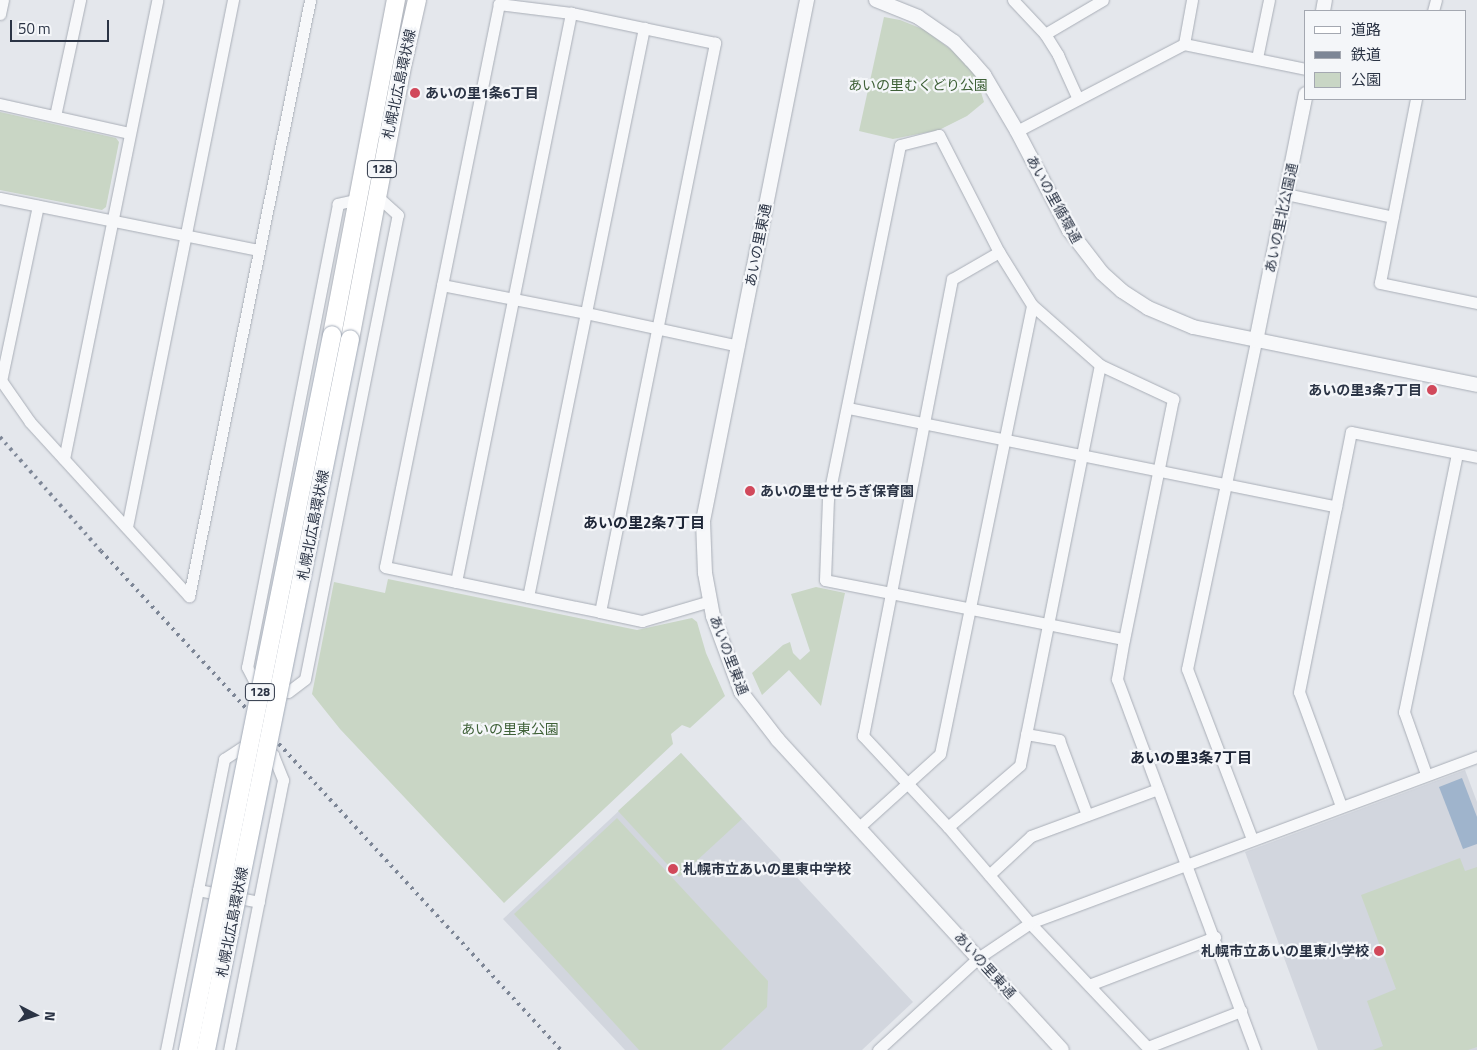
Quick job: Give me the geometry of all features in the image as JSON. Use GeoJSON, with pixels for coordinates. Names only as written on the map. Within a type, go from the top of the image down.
{"type":"FeatureCollection","features":[{"type":"Feature","properties":{"kind":"main road","name":"札幌北広島環状線"},"geometry":{"type":"LineString","coordinates":[[188,1050],[359,199],[396,0]]}},
{"type":"Feature","properties":{"kind":"main road","name":"札幌北広島環状線"},"geometry":{"type":"LineString","coordinates":[[206,1050],[350,339],[403,62],[417,0]]}},
{"type":"Feature","properties":{"kind":"street"},"geometry":{"type":"LineString","coordinates":[[0,14],[3,0]]}},
{"type":"Feature","properties":{"kind":"street"},"geometry":{"type":"LineString","coordinates":[[55,116],[80,0]]}},
{"type":"Feature","properties":{"kind":"street"},"geometry":{"type":"LineString","coordinates":[[64,459],[157,0]]}},
{"type":"Feature","properties":{"kind":"street"},"geometry":{"type":"LineString","coordinates":[[127,527],[233,0]]}},
{"type":"Feature","properties":{"kind":"street"},"geometry":{"type":"LineString","coordinates":[[38,206],[1,380],[30,422],[189,596],[310,0]]}},
{"type":"Feature","properties":{"kind":"street","name":"あいの里東通"},"geometry":{"type":"LineString","coordinates":[[807,0],[703,521],[705,573],[713,616],[741,692],[778,740],[1062,1050]]}},
{"type":"Feature","properties":{"kind":"street","name":"あいの里循環通"},"geometry":{"type":"LineString","coordinates":[[876,0],[918,17],[954,42],[984,75],[1017,131],[1069,230],[1087,256],[1122,291],[1170,319],[1193,327],[1477,385]]}},
{"type":"Feature","properties":{"kind":"street"},"geometry":{"type":"LineString","coordinates":[[1013,0],[1045,34],[1058,55],[1078,99]]}},
{"type":"Feature","properties":{"kind":"street"},"geometry":{"type":"LineString","coordinates":[[1045,34],[1103,0]]}},
{"type":"Feature","properties":{"kind":"street"},"geometry":{"type":"LineString","coordinates":[[1184,44],[1192,0]]}},
{"type":"Feature","properties":{"kind":"street"},"geometry":{"type":"LineString","coordinates":[[1257,58],[1269,0]]}},
{"type":"Feature","properties":{"kind":"street"},"geometry":{"type":"LineString","coordinates":[[600,612],[715,43],[571,12],[499,4],[385,567],[642,621],[710,601]]}},
{"type":"Feature","properties":{"kind":"street"},"geometry":{"type":"LineString","coordinates":[[456,582],[571,12]]}},
{"type":"Feature","properties":{"kind":"street"},"geometry":{"type":"LineString","coordinates":[[528,597],[644,28]]}},
{"type":"Feature","properties":{"kind":"street"},"geometry":{"type":"LineString","coordinates":[[1017,131],[1184,44],[1304,69]]}},
{"type":"Feature","properties":{"kind":"street","name":"あいの里北公園通"},"geometry":{"type":"LineString","coordinates":[[1256,341],[1305,100]]}},
{"type":"Feature","properties":{"kind":"street"},"geometry":{"type":"LineString","coordinates":[[1416,100],[1380,284],[1477,303]]}},
{"type":"Feature","properties":{"kind":"street"},"geometry":{"type":"LineString","coordinates":[[0,104],[130,133]]}},
{"type":"Feature","properties":{"kind":"street"},"geometry":{"type":"LineString","coordinates":[[1124,639],[825,580],[828,499],[900,145],[939,135],[998,252],[1032,305],[1100,366],[1173,399],[1117,679],[1188,863],[1256,1050]]}},
{"type":"Feature","properties":{"kind":"street"},"geometry":{"type":"LineString","coordinates":[[1286,194],[1392,217]]}},
{"type":"Feature","properties":{"kind":"street"},"geometry":{"type":"LineString","coordinates":[[359,199],[338,204],[247,667],[258,687],[288,692],[305,679],[398,215],[377,196]]}},
{"type":"Feature","properties":{"kind":"street"},"geometry":{"type":"LineString","coordinates":[[0,198],[259,250]]}},
{"type":"Feature","properties":{"kind":"street"},"geometry":{"type":"LineString","coordinates":[[998,252],[952,279],[863,736],[948,827],[1030,923],[1149,1048],[1241,1011]]}},
{"type":"Feature","properties":{"kind":"street"},"geometry":{"type":"LineString","coordinates":[[442,285],[586,313],[738,346]]}},
{"type":"Feature","properties":{"kind":"street"},"geometry":{"type":"LineString","coordinates":[[858,828],[905,783],[940,754],[1003,439],[1032,305]]}},
{"type":"Feature","properties":{"kind":"street"},"geometry":{"type":"LineString","coordinates":[[1252,839],[1188,669],[1256,341]]}},
{"type":"Feature","properties":{"kind":"street"},"geometry":{"type":"LineString","coordinates":[[948,827],[1020,765],[1046,624],[1100,366]]}},
{"type":"Feature","properties":{"kind":"street"},"geometry":{"type":"LineString","coordinates":[[848,408],[1080,455],[1226,482],[1336,506]]}},
{"type":"Feature","properties":{"kind":"street"},"geometry":{"type":"LineString","coordinates":[[1341,806],[1298,692],[1351,432],[1477,457]]}},
{"type":"Feature","properties":{"kind":"street"},"geometry":{"type":"LineString","coordinates":[[1426,774],[1404,712],[1457,453]]}},
{"type":"Feature","properties":{"kind":"street"},"geometry":{"type":"LineString","coordinates":[[1026,734],[1058,740],[1087,814]]}},
{"type":"Feature","properties":{"kind":"street"},"geometry":{"type":"LineString","coordinates":[[166,1050],[224,759],[241,748],[273,755],[283,780],[229,1050]]}},
{"type":"Feature","properties":{"kind":"street"},"geometry":{"type":"LineString","coordinates":[[878,1050],[978,958],[1030,923],[1426,774],[1477,757]]}},
{"type":"Feature","properties":{"kind":"street"},"geometry":{"type":"LineString","coordinates":[[989,875],[1031,836],[1158,789]]}},
{"type":"Feature","properties":{"kind":"street"},"geometry":{"type":"LineString","coordinates":[[198,890],[259,902]]}},
{"type":"Feature","properties":{"kind":"street"},"geometry":{"type":"LineString","coordinates":[[1089,985],[1215,937]]}},
{"type":"Feature","properties":{"kind":"shaded area","name":"札幌市立あいの里東中学校"},"geometry":{"type":"Polygon","coordinates":[[[681,753],[913,1002],[862,1050],[625,1050],[503,919],[681,753]]]}},
{"type":"Feature","properties":{"kind":"shaded area","name":"札幌市立あいの里東小学校"},"geometry":{"type":"Polygon","coordinates":[[[1465,770],[1477,802],[1477,1050],[1318,1050],[1245,852],[1465,770]]]}},
{"type":"Feature","properties":{"kind":"green space","name":"あいの里むくどり公園"},"geometry":{"type":"Polygon","coordinates":[[[884,17],[900,20],[925,30],[954,52],[976,76],[984,102],[967,116],[939,130],[893,139],[859,131],[884,17]]]}},
{"type":"Feature","properties":{"kind":"green space"},"geometry":{"type":"Polygon","coordinates":[[[0,112],[116,138],[119,142],[106,207],[102,210],[0,190],[0,112]]]}},
{"type":"Feature","properties":{"kind":"green space","name":"あいの里東公園"},"geometry":{"type":"Polygon","coordinates":[[[388,579],[637,630],[692,618],[697,622],[706,653],[725,696],[690,728],[682,725],[671,734],[673,744],[504,903],[340,729],[312,694],[334,582],[385,593],[388,579]]]}},
{"type":"Feature","properties":{"kind":"green space"},"geometry":{"type":"Polygon","coordinates":[[[816,587],[845,593],[821,706],[789,670],[762,695],[752,673],[783,645],[790,642],[793,653],[800,660],[810,651],[791,594],[816,587]]]}},
{"type":"Feature","properties":{"kind":"green space"},"geometry":{"type":"Polygon","coordinates":[[[681,753],[742,819],[679,877],[618,811],[681,753]]]}},
{"type":"Feature","properties":{"kind":"green space"},"geometry":{"type":"Polygon","coordinates":[[[617,818],[768,981],[767,1007],[721,1050],[639,1050],[514,914],[617,818]]]}},
{"type":"Feature","properties":{"kind":"green space"},"geometry":{"type":"Polygon","coordinates":[[[1460,858],[1465,871],[1477,867],[1477,1047],[1468,1050],[1373,1050],[1383,1046],[1367,1001],[1396,989],[1361,895],[1460,858]]]}},
{"type":"Feature","properties":{"kind":"water"},"geometry":{"type":"Polygon","coordinates":[[[1462,778],[1477,817],[1477,844],[1463,849],[1439,787],[1462,778]]]}},
{"type":"Feature","properties":{"kind":"railway"},"geometry":{"type":"LineString","coordinates":[[0,437],[101,551],[561,1050]]}},
{"type":"Feature","properties":{"kind":"place","name":"あいの里1条6丁目"},"geometry":{"type":"Point","coordinates":[415,93]}},
{"type":"Feature","properties":{"kind":"place","name":"あいの里3条7丁目"},"geometry":{"type":"Point","coordinates":[1432,390]}},
{"type":"Feature","properties":{"kind":"place","name":"あいの里せせらぎ保育園"},"geometry":{"type":"Point","coordinates":[750,491]}},
{"type":"Feature","properties":{"kind":"place","name":"札幌市立あいの里東中学校"},"geometry":{"type":"Point","coordinates":[673,869]}},
{"type":"Feature","properties":{"kind":"place","name":"札幌市立あいの里東小学校"},"geometry":{"type":"Point","coordinates":[1379,951]}},
{"type":"Feature","properties":{"kind":"district","name":"あいの里2条7丁目"},"geometry":{"type":"Point","coordinates":[644,523]}},
{"type":"Feature","properties":{"kind":"district","name":"あいの里3条7丁目"},"geometry":{"type":"Point","coordinates":[1191,758]}}]}
